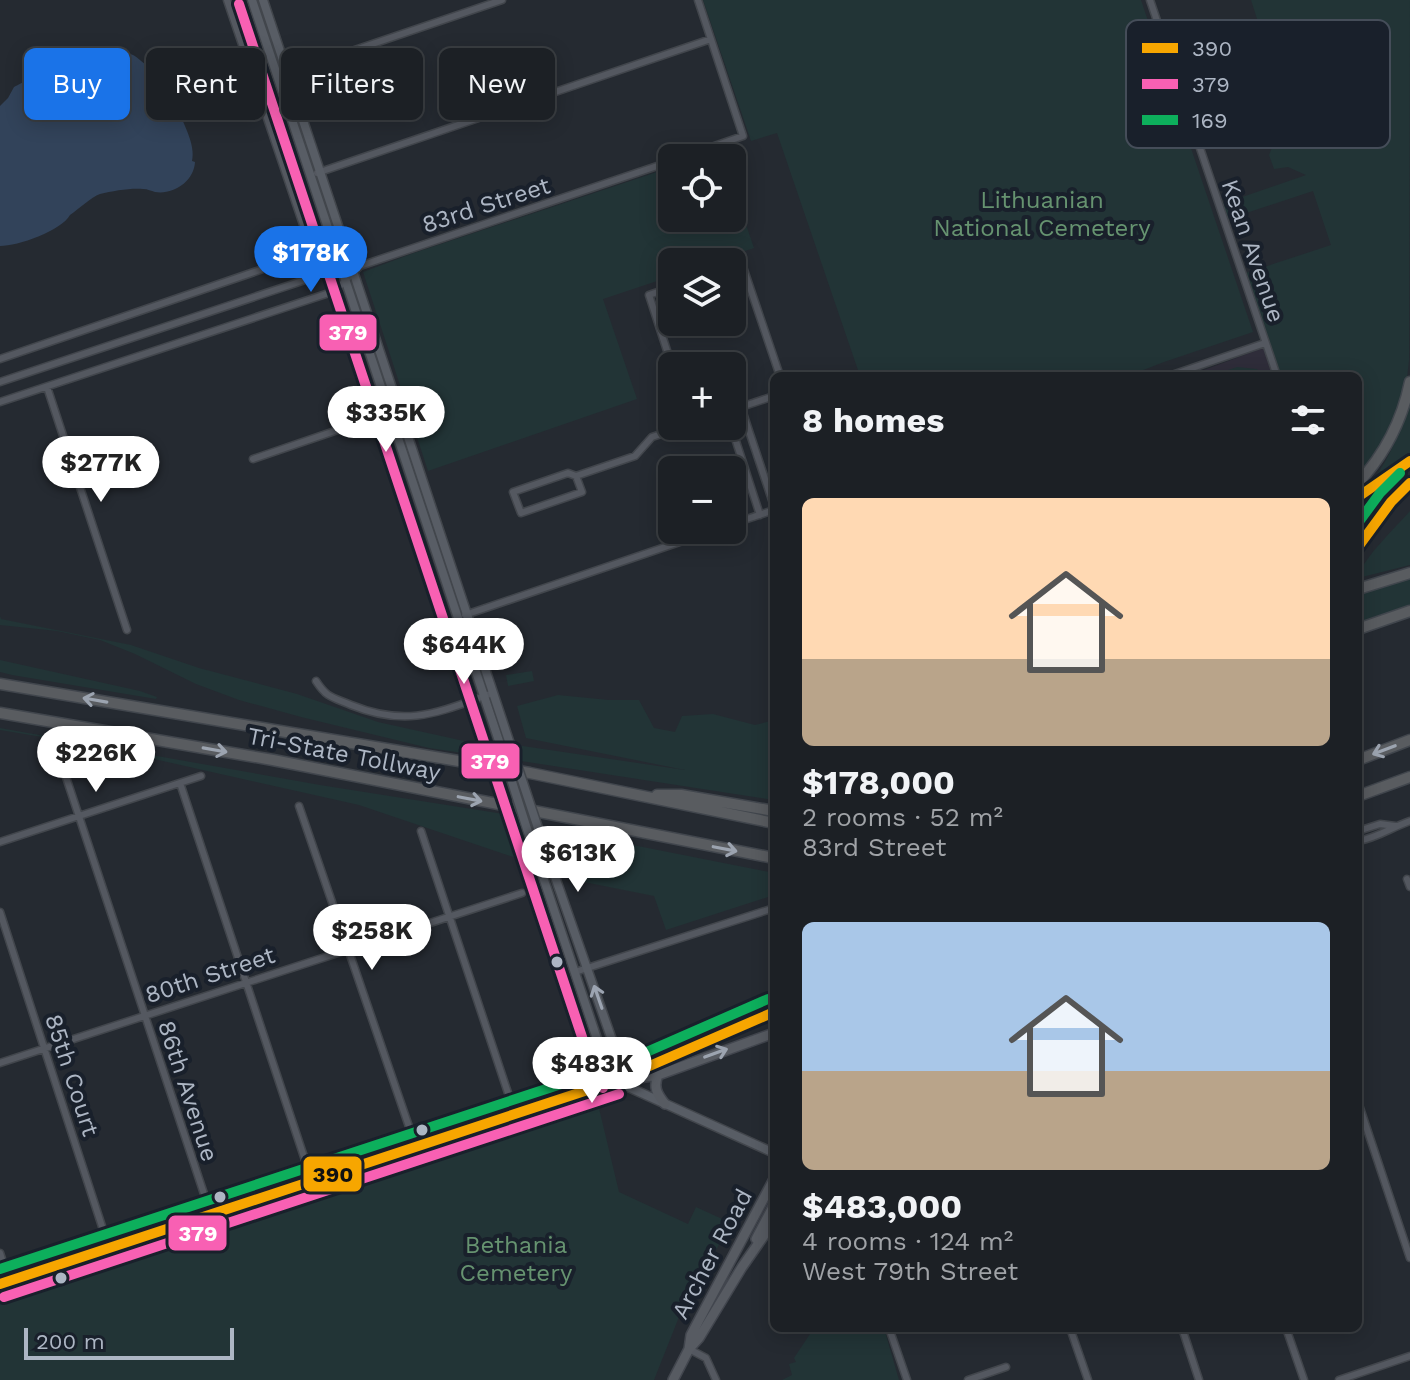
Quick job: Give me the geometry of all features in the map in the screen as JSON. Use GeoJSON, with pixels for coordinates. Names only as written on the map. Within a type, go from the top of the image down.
{"type":"FeatureCollection","features":[{"type":"Feature","properties":{"kind":"highway"},"geometry":{"type":"LineString","coordinates":[[1362,478],[1388,444],[1402,413],[1410,382]]}},
{"type":"Feature","properties":{"kind":"highway"},"geometry":{"type":"LineString","coordinates":[[1362,588],[1410,573]]}},
{"type":"Feature","properties":{"kind":"highway"},"geometry":{"type":"LineString","coordinates":[[1362,580],[1397,576]]}},
{"type":"Feature","properties":{"kind":"highway"},"geometry":{"type":"LineString","coordinates":[[1362,628],[1408,612]]}},
{"type":"Feature","properties":{"kind":"highway","name":"Tri-State Tollway"},"geometry":{"type":"LineString","coordinates":[[0,684],[530,773],[770,822]]}},
{"type":"Feature","properties":{"kind":"highway","name":"Tri-State Tollway"},"geometry":{"type":"LineString","coordinates":[[0,713],[273,760],[770,857]]}},
{"type":"Feature","properties":{"kind":"highway"},"geometry":{"type":"LineString","coordinates":[[1362,758],[1410,740]]}},
{"type":"Feature","properties":{"kind":"highway"},"geometry":{"type":"LineString","coordinates":[[1362,795],[1410,777]]}},
{"type":"Feature","properties":{"kind":"highway"},"geometry":{"type":"LineString","coordinates":[[634,795],[681,795],[770,810]]}},
{"type":"Feature","properties":{"kind":"main road"},"geometry":{"type":"LineString","coordinates":[[1362,494],[1410,461]]}},
{"type":"Feature","properties":{"kind":"main road"},"geometry":{"type":"LineString","coordinates":[[1362,542],[1391,502],[1410,483]]}},
{"type":"Feature","properties":{"kind":"main road"},"geometry":{"type":"LineString","coordinates":[[615,1081],[770,1014]]}},
{"type":"Feature","properties":{"kind":"main road"},"geometry":{"type":"LineString","coordinates":[[615,1081],[658,1075],[770,1034]]}},
{"type":"Feature","properties":{"kind":"main road"},"geometry":{"type":"LineString","coordinates":[[658,1075],[655,1088],[665,1104]]}},
{"type":"Feature","properties":{"kind":"main road","name":"Archer Road"},"geometry":{"type":"LineString","coordinates":[[689,1349],[691,1335],[770,1187]]}},
{"type":"Feature","properties":{"kind":"main road"},"geometry":{"type":"LineString","coordinates":[[742,1267],[770,1213]]}},
{"type":"Feature","properties":{"kind":"main road","name":"Archer Road"},"geometry":{"type":"LineString","coordinates":[[673,1380],[689,1349],[770,1227]]}},
{"type":"Feature","properties":{"kind":"street"},"geometry":{"type":"LineString","coordinates":[[0,382],[311,278],[316,272],[314,257],[227,0]]}},
{"type":"Feature","properties":{"kind":"street"},"geometry":{"type":"LineString","coordinates":[[252,0],[344,281],[462,616]]}},
{"type":"Feature","properties":{"kind":"street"},"geometry":{"type":"LineString","coordinates":[[263,0],[281,55]]}},
{"type":"Feature","properties":{"kind":"street"},"geometry":{"type":"LineString","coordinates":[[361,48],[502,0]]}},
{"type":"Feature","properties":{"kind":"street"},"geometry":{"type":"LineString","coordinates":[[698,0],[743,136],[720,144]]}},
{"type":"Feature","properties":{"kind":"street","name":"Kean Avenue"},"geometry":{"type":"LineString","coordinates":[[1150,0],[1157,20]]}},
{"type":"Feature","properties":{"kind":"street"},"geometry":{"type":"LineString","coordinates":[[310,175],[711,39]]}},
{"type":"Feature","properties":{"kind":"street"},"geometry":{"type":"LineString","coordinates":[[277,76],[281,75]]}},
{"type":"Feature","properties":{"kind":"street"},"geometry":{"type":"LineString","coordinates":[[303,120],[399,409],[488,695],[500,744],[606,1066],[615,1081],[770,1151]]}},
{"type":"Feature","properties":{"kind":"street","name":"Kean Avenue"},"geometry":{"type":"LineString","coordinates":[[1200,148],[1276,372]]}},
{"type":"Feature","properties":{"kind":"street","name":"83rd Street"},"geometry":{"type":"LineString","coordinates":[[0,402],[335,291],[360,266],[658,166]]}},
{"type":"Feature","properties":{"kind":"street"},"geometry":{"type":"LineString","coordinates":[[0,359],[298,257],[314,257]]}},
{"type":"Feature","properties":{"kind":"street"},"geometry":{"type":"LineString","coordinates":[[746,276],[779,372]]}},
{"type":"Feature","properties":{"kind":"street"},"geometry":{"type":"LineString","coordinates":[[658,292],[649,295],[658,323]]}},
{"type":"Feature","properties":{"kind":"street"},"geometry":{"type":"LineString","coordinates":[[1181,372],[1265,343]]}},
{"type":"Feature","properties":{"kind":"street"},"geometry":{"type":"LineString","coordinates":[[47,387],[127,630]]}},
{"type":"Feature","properties":{"kind":"street"},"geometry":{"type":"LineString","coordinates":[[746,405],[770,397]]}},
{"type":"Feature","properties":{"kind":"street"},"geometry":{"type":"LineString","coordinates":[[253,459],[399,409]]}},
{"type":"Feature","properties":{"kind":"street"},"geometry":{"type":"LineString","coordinates":[[746,422],[770,496]]}},
{"type":"Feature","properties":{"kind":"street"},"geometry":{"type":"LineString","coordinates":[[576,476],[582,492],[521,513],[513,492],[568,473],[576,476],[635,456],[652,437],[658,435]]}},
{"type":"Feature","properties":{"kind":"street"},"geometry":{"type":"LineString","coordinates":[[736,440],[760,515]]}},
{"type":"Feature","properties":{"kind":"street"},"geometry":{"type":"LineString","coordinates":[[746,520],[770,510]]}},
{"type":"Feature","properties":{"kind":"street"},"geometry":{"type":"LineString","coordinates":[[462,616],[674,544]]}},
{"type":"Feature","properties":{"kind":"street"},"geometry":{"type":"LineString","coordinates":[[316,681],[325,695],[385,716],[412,717],[438,712],[488,695]]}},
{"type":"Feature","properties":{"kind":"street"},"geometry":{"type":"LineString","coordinates":[[488,695],[511,747],[619,1060],[615,1081]]}},
{"type":"Feature","properties":{"kind":"street","name":"86th Avenue"},"geometry":{"type":"LineString","coordinates":[[57,750],[211,1215]]}},
{"type":"Feature","properties":{"kind":"street"},"geometry":{"type":"LineString","coordinates":[[0,842],[201,776]]}},
{"type":"Feature","properties":{"kind":"street"},"geometry":{"type":"LineString","coordinates":[[180,783],[312,1181]]}},
{"type":"Feature","properties":{"kind":"street"},"geometry":{"type":"LineString","coordinates":[[299,806],[416,1147]]}},
{"type":"Feature","properties":{"kind":"street"},"geometry":{"type":"LineString","coordinates":[[1362,840],[1384,834],[1410,821]]}},
{"type":"Feature","properties":{"kind":"street"},"geometry":{"type":"LineString","coordinates":[[1362,830],[1380,824],[1395,826]]}},
{"type":"Feature","properties":{"kind":"street"},"geometry":{"type":"LineString","coordinates":[[421,831],[515,1114]]}},
{"type":"Feature","properties":{"kind":"street","name":"80th Street"},"geometry":{"type":"LineString","coordinates":[[0,1063],[522,893]]}},
{"type":"Feature","properties":{"kind":"street"},"geometry":{"type":"LineString","coordinates":[[575,972],[770,909]]}},
{"type":"Feature","properties":{"kind":"street","name":"85th Court"},"geometry":{"type":"LineString","coordinates":[[0,912],[109,1248]]}},
{"type":"Feature","properties":{"kind":"street"},"geometry":{"type":"LineString","coordinates":[[0,1253],[5,1283],[615,1081]]}},
{"type":"Feature","properties":{"kind":"street"},"geometry":{"type":"LineString","coordinates":[[1362,1114],[1410,1258]]}},
{"type":"Feature","properties":{"kind":"street"},"geometry":{"type":"LineString","coordinates":[[890,1332],[907,1380]]}},
{"type":"Feature","properties":{"kind":"street"},"geometry":{"type":"LineString","coordinates":[[1071,1332],[1088,1380]]}},
{"type":"Feature","properties":{"kind":"street"},"geometry":{"type":"LineString","coordinates":[[1183,1332],[1199,1380]]}},
{"type":"Feature","properties":{"kind":"street"},"geometry":{"type":"LineString","coordinates":[[1287,1332],[1304,1380]]}},
{"type":"Feature","properties":{"kind":"street"},"geometry":{"type":"LineString","coordinates":[[689,1349],[706,1358],[716,1380]]}},
{"type":"Feature","properties":{"kind":"street"},"geometry":{"type":"LineString","coordinates":[[1339,1380],[1410,1356]]}},
{"type":"Feature","properties":{"kind":"street"},"geometry":{"type":"LineString","coordinates":[[968,1380],[1006,1367]]}},
{"type":"Feature","properties":{"kind":"shaded area"},"geometry":{"type":"Polygon","coordinates":[[[1263,348],[1272,372],[1199,372],[1263,348]]]}},
{"type":"Feature","properties":{"kind":"green space","name":"Lithuanian National Cemetery"},"geometry":{"type":"Polygon","coordinates":[[[703,0],[1141,0],[1148,20],[1126,20],[1126,148],[1191,148],[1253,332],[1138,372],[859,372],[777,133],[751,141],[703,0]]]}},
{"type":"Feature","properties":{"kind":"green space"},"geometry":{"type":"Polygon","coordinates":[[[1251,0],[1410,0],[1409,360],[1395,423],[1362,474],[1362,372],[1277,372],[1243,274],[1331,245],[1313,191],[1225,220],[1219,205],[1306,175],[1288,167],[1274,169],[1269,155],[1272,148],[1390,148],[1390,20],[1257,20],[1251,0]]]}},
{"type":"Feature","properties":{"kind":"green space"},"geometry":{"type":"Polygon","coordinates":[[[658,172],[658,232],[746,232],[746,225],[754,248],[746,251],[746,248],[658,248],[658,281],[603,299],[637,399],[428,471],[363,272],[658,172]]]}},
{"type":"Feature","properties":{"kind":"green space"},"geometry":{"type":"Polygon","coordinates":[[[1237,367],[1257,369],[1259,372],[1222,372],[1237,367]]]}},
{"type":"Feature","properties":{"kind":"green space"},"geometry":{"type":"Polygon","coordinates":[[[1410,396],[1410,455],[1371,483],[1395,442],[1410,396]]]}},
{"type":"Feature","properties":{"kind":"green space"},"geometry":{"type":"Polygon","coordinates":[[[1410,511],[1410,565],[1362,577],[1362,569],[1372,553],[1410,511]]]}},
{"type":"Feature","properties":{"kind":"green space"},"geometry":{"type":"Polygon","coordinates":[[[1410,579],[1410,606],[1362,624],[1362,592],[1410,579]]]}},
{"type":"Feature","properties":{"kind":"green space"},"geometry":{"type":"Polygon","coordinates":[[[0,616],[1,619],[131,645],[199,668],[297,694],[378,722],[464,741],[493,744],[497,758],[429,748],[239,700],[100,640],[57,631],[0,625],[0,616]]]}},
{"type":"Feature","properties":{"kind":"green space"},"geometry":{"type":"Polygon","coordinates":[[[0,660],[157,697],[12,675],[0,672],[0,660]]]}},
{"type":"Feature","properties":{"kind":"green space"},"geometry":{"type":"Polygon","coordinates":[[[532,671],[534,681],[508,686],[506,675],[532,671]]]}},
{"type":"Feature","properties":{"kind":"green space"},"geometry":{"type":"Polygon","coordinates":[[[558,695],[639,700],[654,728],[675,732],[682,716],[713,714],[755,725],[770,721],[770,799],[521,761],[516,745],[685,770],[526,738],[517,706],[558,695]]]}},
{"type":"Feature","properties":{"kind":"green space"},"geometry":{"type":"Polygon","coordinates":[[[0,728],[320,785],[517,816],[534,864],[359,805],[96,746],[0,728]]]}},
{"type":"Feature","properties":{"kind":"green space"},"geometry":{"type":"Polygon","coordinates":[[[557,830],[770,872],[770,896],[666,930],[654,896],[574,880],[557,830]]]}},
{"type":"Feature","properties":{"kind":"green space","name":"Bethania Cemetery"},"geometry":{"type":"Polygon","coordinates":[[[598,1104],[619,1192],[688,1224],[696,1207],[731,1223],[679,1317],[654,1380],[0,1380],[0,1302],[598,1104]]]}},
{"type":"Feature","properties":{"kind":"green space"},"geometry":{"type":"Polygon","coordinates":[[[811,1332],[885,1332],[899,1380],[782,1380],[792,1375],[789,1364],[796,1362],[794,1358],[811,1332]]]}},
{"type":"Feature","properties":{"kind":"water"},"geometry":{"type":"Polygon","coordinates":[[[130,54],[133,55],[146,65],[146,120],[182,120],[191,141],[194,169],[187,181],[176,189],[155,192],[133,189],[100,194],[49,232],[0,246],[0,106],[14,87],[24,82],[24,120],[130,120],[130,54]]]}},
{"type":"Feature","properties":{"kind":"transit line","name":"379"},"geometry":{"type":"LineString","coordinates":[[239,4],[593,1070],[603,1088]]}},
{"type":"Feature","properties":{"kind":"transit line","name":"390"},"geometry":{"type":"LineString","coordinates":[[1362,494],[1410,461]]}},
{"type":"Feature","properties":{"kind":"transit line","name":"169"},"geometry":{"type":"LineString","coordinates":[[1362,518],[1400,473]]}},
{"type":"Feature","properties":{"kind":"transit line","name":"390"},"geometry":{"type":"LineString","coordinates":[[1362,542],[1391,502],[1410,483]]}},
{"type":"Feature","properties":{"kind":"transit line","name":"169"},"geometry":{"type":"LineString","coordinates":[[0,1269],[610,1068],[768,999]]}},
{"type":"Feature","properties":{"kind":"transit line","name":"390"},"geometry":{"type":"LineString","coordinates":[[0,1284],[615,1081],[770,1014]]}},
{"type":"Feature","properties":{"kind":"transit line","name":"379"},"geometry":{"type":"LineString","coordinates":[[4,1297],[619,1094]]}}]}
